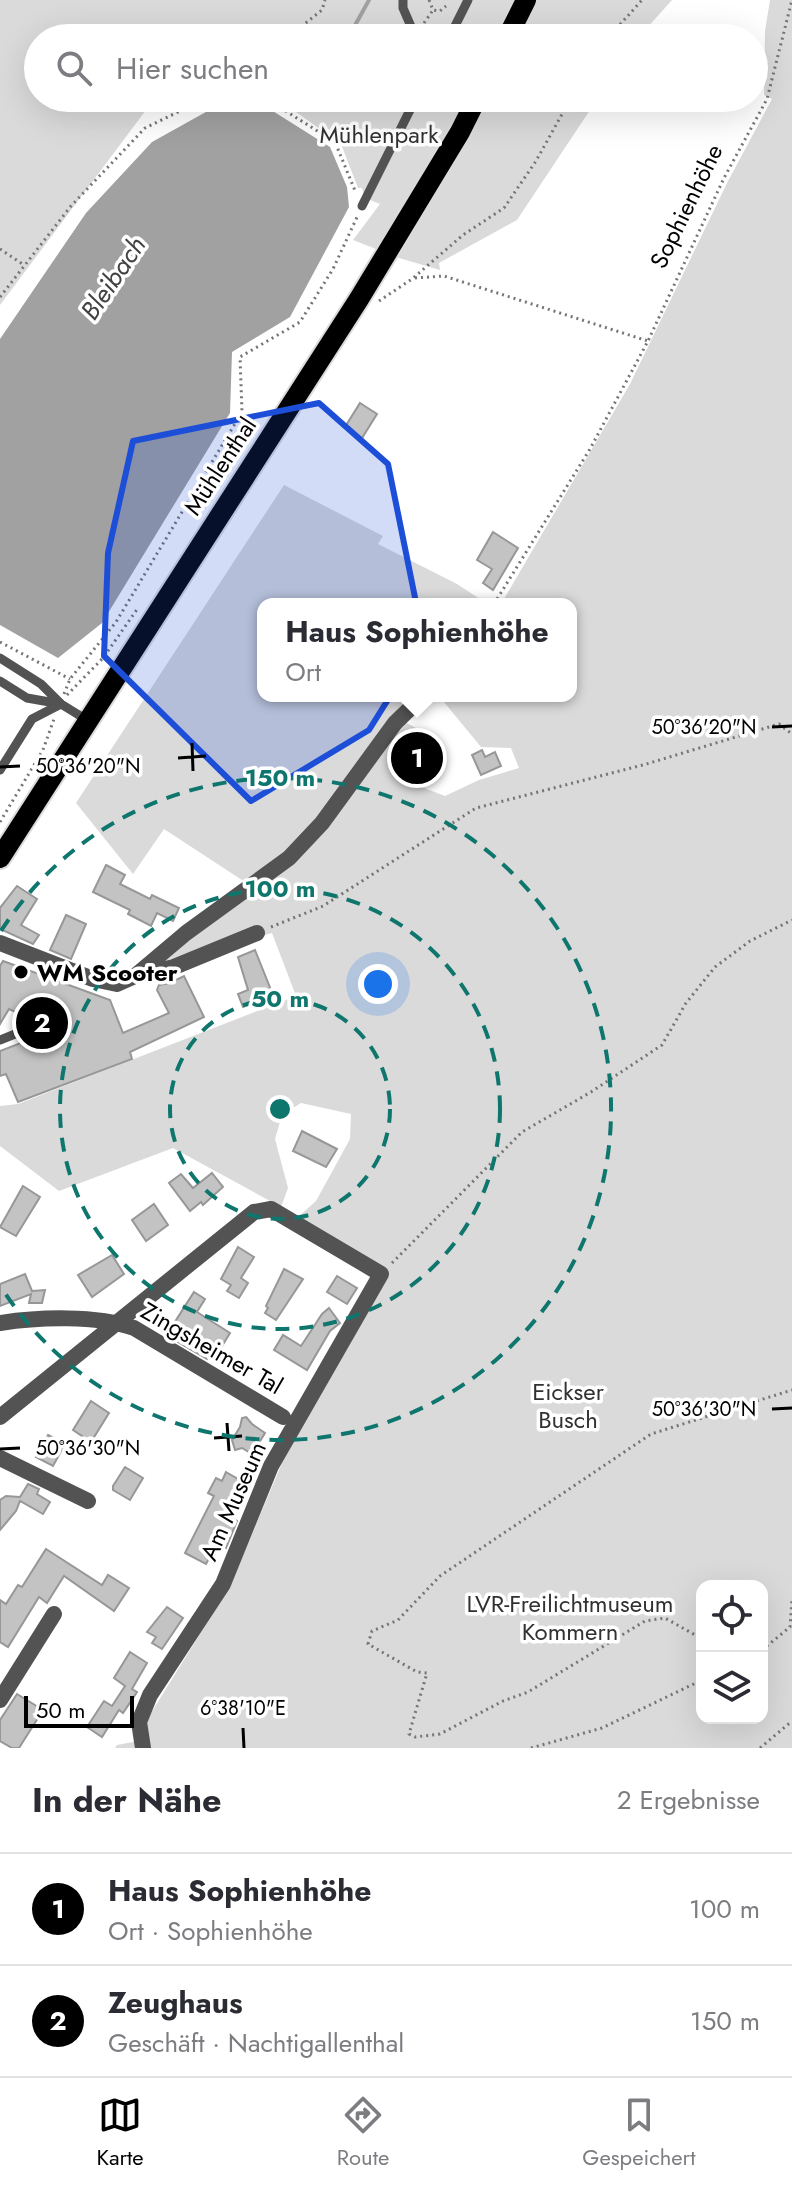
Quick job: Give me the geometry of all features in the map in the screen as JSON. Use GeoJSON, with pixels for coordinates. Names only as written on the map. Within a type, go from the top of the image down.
{"type":"FeatureCollection","features":[{"type":"Feature","properties":{"kind":"main road"},"geometry":{"type":"LineString","coordinates":[[514,24],[526,0]]}},
{"type":"Feature","properties":{"kind":"main road","name":"Mühlenthal"},"geometry":{"type":"LineString","coordinates":[[0,858],[359,299],[470,112]]}},
{"type":"Feature","properties":{"kind":"street"},"geometry":{"type":"LineString","coordinates":[[135,976],[186,933],[289,858],[322,823],[395,723],[417,702]]}},
{"type":"Feature","properties":{"kind":"street"},"geometry":{"type":"LineString","coordinates":[[0,943],[93,979],[117,984],[135,976],[174,967],[257,933]]}},
{"type":"Feature","properties":{"kind":"street","name":"Zingsheimer Tal"},"geometry":{"type":"LineString","coordinates":[[116,1322],[254,1212],[271,1209],[381,1274]]}},
{"type":"Feature","properties":{"kind":"street","name":"Am Museum"},"geometry":{"type":"LineString","coordinates":[[143,1748],[139,1722],[150,1695],[223,1584],[271,1466],[381,1274]]}},
{"type":"Feature","properties":{"kind":"street","name":"Zingsheimer Tal"},"geometry":{"type":"LineString","coordinates":[[0,1323],[75,1319],[116,1322],[134,1328],[283,1417]]}},
{"type":"Feature","properties":{"kind":"street"},"geometry":{"type":"LineString","coordinates":[[0,1417],[116,1322]]}},
{"type":"Feature","properties":{"kind":"street"},"geometry":{"type":"LineString","coordinates":[[0,1458],[88,1501]]}},
{"type":"Feature","properties":{"kind":"street"},"geometry":{"type":"LineString","coordinates":[[0,1700],[54,1614]]}},
{"type":"Feature","properties":{"kind":"lane"},"geometry":{"type":"LineString","coordinates":[[403,0],[410,24]]}},
{"type":"Feature","properties":{"kind":"lane"},"geometry":{"type":"LineString","coordinates":[[456,24],[468,0]]}},
{"type":"Feature","properties":{"kind":"lane"},"geometry":{"type":"LineString","coordinates":[[362,206],[409,112]]}},
{"type":"Feature","properties":{"kind":"lane"},"geometry":{"type":"LineString","coordinates":[[0,658],[41,684],[61,704],[87,720]]}},
{"type":"Feature","properties":{"kind":"lane"},"geometry":{"type":"LineString","coordinates":[[0,681],[27,698],[61,704]]}},
{"type":"Feature","properties":{"kind":"lane"},"geometry":{"type":"LineString","coordinates":[[0,770],[32,719],[61,704]]}},
{"type":"Feature","properties":{"kind":"lane"},"geometry":{"type":"LineString","coordinates":[[0,1040],[25,1030]]}},
{"type":"Feature","properties":{"kind":"path"},"geometry":{"type":"LineString","coordinates":[[304,24],[322,10],[325,0]]}},
{"type":"Feature","properties":{"kind":"path"},"geometry":{"type":"LineString","coordinates":[[429,0],[433,10],[440,11],[447,0]]}},
{"type":"Feature","properties":{"kind":"path"},"geometry":{"type":"LineString","coordinates":[[621,24],[642,0]]}},
{"type":"Feature","properties":{"kind":"path","name":"Sophienhöhe"},"geometry":{"type":"LineString","coordinates":[[768,95],[792,0]]}},
{"type":"Feature","properties":{"kind":"path"},"geometry":{"type":"LineString","coordinates":[[0,297],[71,206],[145,128],[178,112]]}},
{"type":"Feature","properties":{"kind":"path"},"geometry":{"type":"LineString","coordinates":[[0,642],[70,679],[116,622],[242,412],[240,357],[300,322],[333,269],[362,206],[335,142],[287,112]]}},
{"type":"Feature","properties":{"kind":"path"},"geometry":{"type":"LineString","coordinates":[[359,299],[370,303],[379,301],[412,279],[463,235],[504,208],[536,161],[563,112]]}},
{"type":"Feature","properties":{"kind":"path","name":"Sophienhöhe"},"geometry":{"type":"LineString","coordinates":[[498,598],[590,449],[648,341],[724,178],[760,112]]}},
{"type":"Feature","properties":{"kind":"path"},"geometry":{"type":"LineString","coordinates":[[0,249],[25,265]]}},
{"type":"Feature","properties":{"kind":"path"},"geometry":{"type":"LineString","coordinates":[[412,279],[427,275],[444,276],[648,341]]}},
{"type":"Feature","properties":{"kind":"path"},"geometry":{"type":"LineString","coordinates":[[0,822],[43,750],[61,704]]}},
{"type":"Feature","properties":{"kind":"path"},"geometry":{"type":"LineString","coordinates":[[257,933],[323,906],[476,808],[643,765],[779,724],[792,734]]}},
{"type":"Feature","properties":{"kind":"path"},"geometry":{"type":"LineString","coordinates":[[381,1274],[522,1132],[591,1092],[662,1045],[686,1003],[715,967],[750,941],[792,920]]}},
{"type":"Feature","properties":{"kind":"path"},"geometry":{"type":"LineString","coordinates":[[696,1635],[665,1618],[645,1621],[528,1692],[503,1701],[440,1734],[415,1737],[409,1734],[427,1673],[417,1672],[368,1644],[372,1631],[398,1620],[440,1576],[651,1434],[792,1390]]}},
{"type":"Feature","properties":{"kind":"path"},"geometry":{"type":"LineString","coordinates":[[768,1645],[790,1627],[792,1600]]}},
{"type":"Feature","properties":{"kind":"path"},"geometry":{"type":"LineString","coordinates":[[531,1748],[602,1728],[696,1683]]}},
{"type":"Feature","properties":{"kind":"path"},"geometry":{"type":"LineString","coordinates":[[760,1748],[792,1721]]}},
{"type":"Feature","properties":{"kind":"highlighted area"},"geometry":{"type":"Polygon","coordinates":[[[319,403],[388,464],[424,642],[369,730],[251,801],[104,656],[108,553],[133,441],[319,403]]]}},
{"type":"Feature","properties":{"kind":"green space"},"geometry":{"type":"Polygon","coordinates":[[[0,0],[672,0],[651,24],[24,24],[24,112],[145,112],[0,305],[0,0]]]}},
{"type":"Feature","properties":{"kind":"green space","name":"Eickser Busch"},"geometry":{"type":"Polygon","coordinates":[[[770,0],[792,0],[792,1748],[115,1748],[133,1742],[231,1584],[282,1463],[383,1277],[297,1218],[316,1201],[350,1139],[351,1114],[301,1103],[282,1115],[275,1139],[288,1188],[281,1207],[173,1148],[59,1191],[0,1146],[0,1106],[18,1104],[296,996],[272,933],[161,965],[159,959],[274,875],[403,721],[416,728],[400,756],[398,778],[445,796],[479,780],[519,768],[511,748],[481,747],[444,702],[577,702],[577,598],[505,598],[630,384],[728,181],[765,112],[768,112],[772,99],[768,97],[766,24],[770,0]]]}},
{"type":"Feature","properties":{"kind":"green space","name":"Mühlenpark"},"geometry":{"type":"Polygon","coordinates":[[[296,112],[589,112],[517,220],[439,263],[440,270],[353,240],[380,204],[365,198],[362,188],[358,188],[341,144],[296,112]]]}},
{"type":"Feature","properties":{"kind":"green space"},"geometry":{"type":"Polygon","coordinates":[[[284,485],[383,536],[378,544],[478,598],[257,598],[257,702],[409,702],[290,854],[248,884],[164,829],[133,874],[76,803],[284,485]]]}},
{"type":"Feature","properties":{"kind":"water"},"geometry":{"type":"Polygon","coordinates":[[[206,112],[274,112],[330,147],[347,187],[349,207],[290,317],[232,352],[230,413],[102,623],[58,658],[0,625],[0,339],[86,213],[152,142],[206,112]]]}},
{"type":"Feature","properties":{"kind":"building"},"geometry":{"type":"Polygon","coordinates":[[[360,403],[377,414],[362,438],[345,427],[360,403]]]}},
{"type":"Feature","properties":{"kind":"building"},"geometry":{"type":"Polygon","coordinates":[[[493,532],[518,548],[493,590],[483,583],[492,569],[477,560],[493,532]]]}},
{"type":"Feature","properties":{"kind":"building"},"geometry":{"type":"Polygon","coordinates":[[[411,744],[435,763],[426,774],[403,756],[411,744]]]}},
{"type":"Feature","properties":{"kind":"building"},"geometry":{"type":"Polygon","coordinates":[[[482,750],[485,757],[495,752],[501,766],[481,775],[472,755],[482,750]]]}},
{"type":"Feature","properties":{"kind":"building"},"geometry":{"type":"Polygon","coordinates":[[[106,865],[125,875],[120,884],[150,899],[152,895],[179,908],[173,921],[157,913],[151,926],[128,914],[130,910],[93,892],[106,865]]]}},
{"type":"Feature","properties":{"kind":"building"},"geometry":{"type":"Polygon","coordinates":[[[17,886],[37,899],[21,925],[39,935],[33,944],[0,929],[0,908],[17,886]]]}},
{"type":"Feature","properties":{"kind":"building"},"geometry":{"type":"Polygon","coordinates":[[[66,915],[86,924],[71,959],[50,950],[66,915]]]}},
{"type":"Feature","properties":{"kind":"building"},"geometry":{"type":"Polygon","coordinates":[[[255,950],[273,995],[243,1007],[238,994],[248,990],[238,957],[255,950]]]}},
{"type":"Feature","properties":{"kind":"building"},"geometry":{"type":"Polygon","coordinates":[[[3,961],[110,1000],[123,1033],[169,1013],[157,990],[159,985],[184,976],[204,1017],[130,1052],[132,1059],[18,1102],[6,1074],[0,1076],[0,1051],[39,1036],[33,1020],[9,1009],[0,1024],[0,966],[3,961]]]}},
{"type":"Feature","properties":{"kind":"building"},"geometry":{"type":"Polygon","coordinates":[[[302,1131],[337,1149],[326,1167],[293,1151],[302,1131]]]}},
{"type":"Feature","properties":{"kind":"building"},"geometry":{"type":"Polygon","coordinates":[[[212,1173],[223,1187],[203,1205],[201,1202],[190,1211],[169,1183],[181,1174],[193,1188],[212,1173]]]}},
{"type":"Feature","properties":{"kind":"building"},"geometry":{"type":"Polygon","coordinates":[[[23,1186],[40,1197],[16,1236],[0,1227],[23,1186]]]}},
{"type":"Feature","properties":{"kind":"building"},"geometry":{"type":"Polygon","coordinates":[[[154,1204],[168,1225],[146,1241],[132,1220],[154,1204]]]}},
{"type":"Feature","properties":{"kind":"building"},"geometry":{"type":"Polygon","coordinates":[[[238,1247],[254,1257],[241,1278],[248,1283],[239,1298],[227,1291],[231,1285],[221,1279],[238,1247]]]}},
{"type":"Feature","properties":{"kind":"building"},"geometry":{"type":"Polygon","coordinates":[[[112,1255],[124,1274],[92,1297],[78,1275],[112,1255]]]}},
{"type":"Feature","properties":{"kind":"building"},"geometry":{"type":"Polygon","coordinates":[[[284,1269],[303,1279],[276,1320],[265,1313],[266,1306],[284,1269]]]}},
{"type":"Feature","properties":{"kind":"building"},"geometry":{"type":"Polygon","coordinates":[[[25,1274],[32,1291],[45,1290],[42,1303],[29,1303],[31,1294],[0,1306],[0,1284],[25,1274]]]}},
{"type":"Feature","properties":{"kind":"building"},"geometry":{"type":"Polygon","coordinates":[[[337,1276],[357,1288],[347,1304],[327,1292],[337,1276]]]}},
{"type":"Feature","properties":{"kind":"building"},"geometry":{"type":"Polygon","coordinates":[[[194,1292],[205,1299],[197,1312],[230,1333],[216,1356],[211,1353],[207,1359],[171,1338],[176,1331],[171,1328],[194,1292]]]}},
{"type":"Feature","properties":{"kind":"building"},"geometry":{"type":"Polygon","coordinates":[[[329,1308],[340,1323],[330,1331],[307,1370],[274,1350],[283,1335],[301,1346],[329,1308]]]}},
{"type":"Feature","properties":{"kind":"building"},"geometry":{"type":"Polygon","coordinates":[[[91,1401],[109,1413],[91,1442],[73,1430],[91,1401]]]}},
{"type":"Feature","properties":{"kind":"building"},"geometry":{"type":"Polygon","coordinates":[[[246,1417],[265,1433],[252,1454],[242,1448],[235,1450],[232,1440],[242,1418],[246,1417]]]}},
{"type":"Feature","properties":{"kind":"building"},"geometry":{"type":"Polygon","coordinates":[[[48,1435],[65,1444],[53,1466],[36,1457],[48,1435]]]}},
{"type":"Feature","properties":{"kind":"building"},"geometry":{"type":"Polygon","coordinates":[[[125,1467],[143,1478],[130,1500],[113,1490],[125,1467]]]}},
{"type":"Feature","properties":{"kind":"building"},"geometry":{"type":"Polygon","coordinates":[[[226,1472],[243,1482],[226,1514],[237,1521],[226,1548],[217,1544],[206,1564],[185,1553],[214,1496],[208,1493],[216,1478],[222,1481],[226,1472]]]}},
{"type":"Feature","properties":{"kind":"building"},"geometry":{"type":"Polygon","coordinates":[[[28,1484],[39,1489],[37,1494],[50,1502],[43,1514],[20,1501],[0,1530],[0,1500],[6,1496],[20,1497],[28,1484]]]}},
{"type":"Feature","properties":{"kind":"building"},"geometry":{"type":"Polygon","coordinates":[[[46,1549],[102,1585],[108,1575],[129,1588],[114,1611],[64,1576],[47,1603],[39,1597],[8,1647],[0,1642],[0,1600],[6,1604],[18,1585],[22,1587],[46,1549]]]}},
{"type":"Feature","properties":{"kind":"building"},"geometry":{"type":"Polygon","coordinates":[[[167,1607],[183,1618],[162,1649],[152,1643],[156,1637],[147,1632],[167,1607]]]}},
{"type":"Feature","properties":{"kind":"building"},"geometry":{"type":"Polygon","coordinates":[[[130,1652],[147,1663],[132,1689],[137,1692],[123,1713],[119,1710],[102,1737],[87,1727],[104,1701],[112,1706],[125,1686],[114,1678],[130,1652]]]}},
{"type":"Feature","properties":{"kind":"building"},"geometry":{"type":"Polygon","coordinates":[[[17,1694],[43,1710],[19,1748],[12,1748],[0,1741],[0,1720],[17,1694]]]}},
{"type":"Feature","properties":{"kind":"waterway","name":"Bleibach"},"geometry":{"type":"LineString","coordinates":[[356,24],[369,0]]}},
{"type":"Feature","properties":{"kind":"place","name":"Haus Sophienhöhe"},"geometry":{"type":"Point","coordinates":[417,758]}},
{"type":"Feature","properties":{"kind":"place","name":"WM Scooter"},"geometry":{"type":"Point","coordinates":[21,972]}},
{"type":"Feature","properties":{"kind":"place","name":"Zeughaus"},"geometry":{"type":"Point","coordinates":[42,1023]}},
{"type":"Feature","properties":{"kind":"park label","name":"LVR-Freilichtmuseum Kommern"},"geometry":{"type":"Point","coordinates":[570,1617]}}]}
